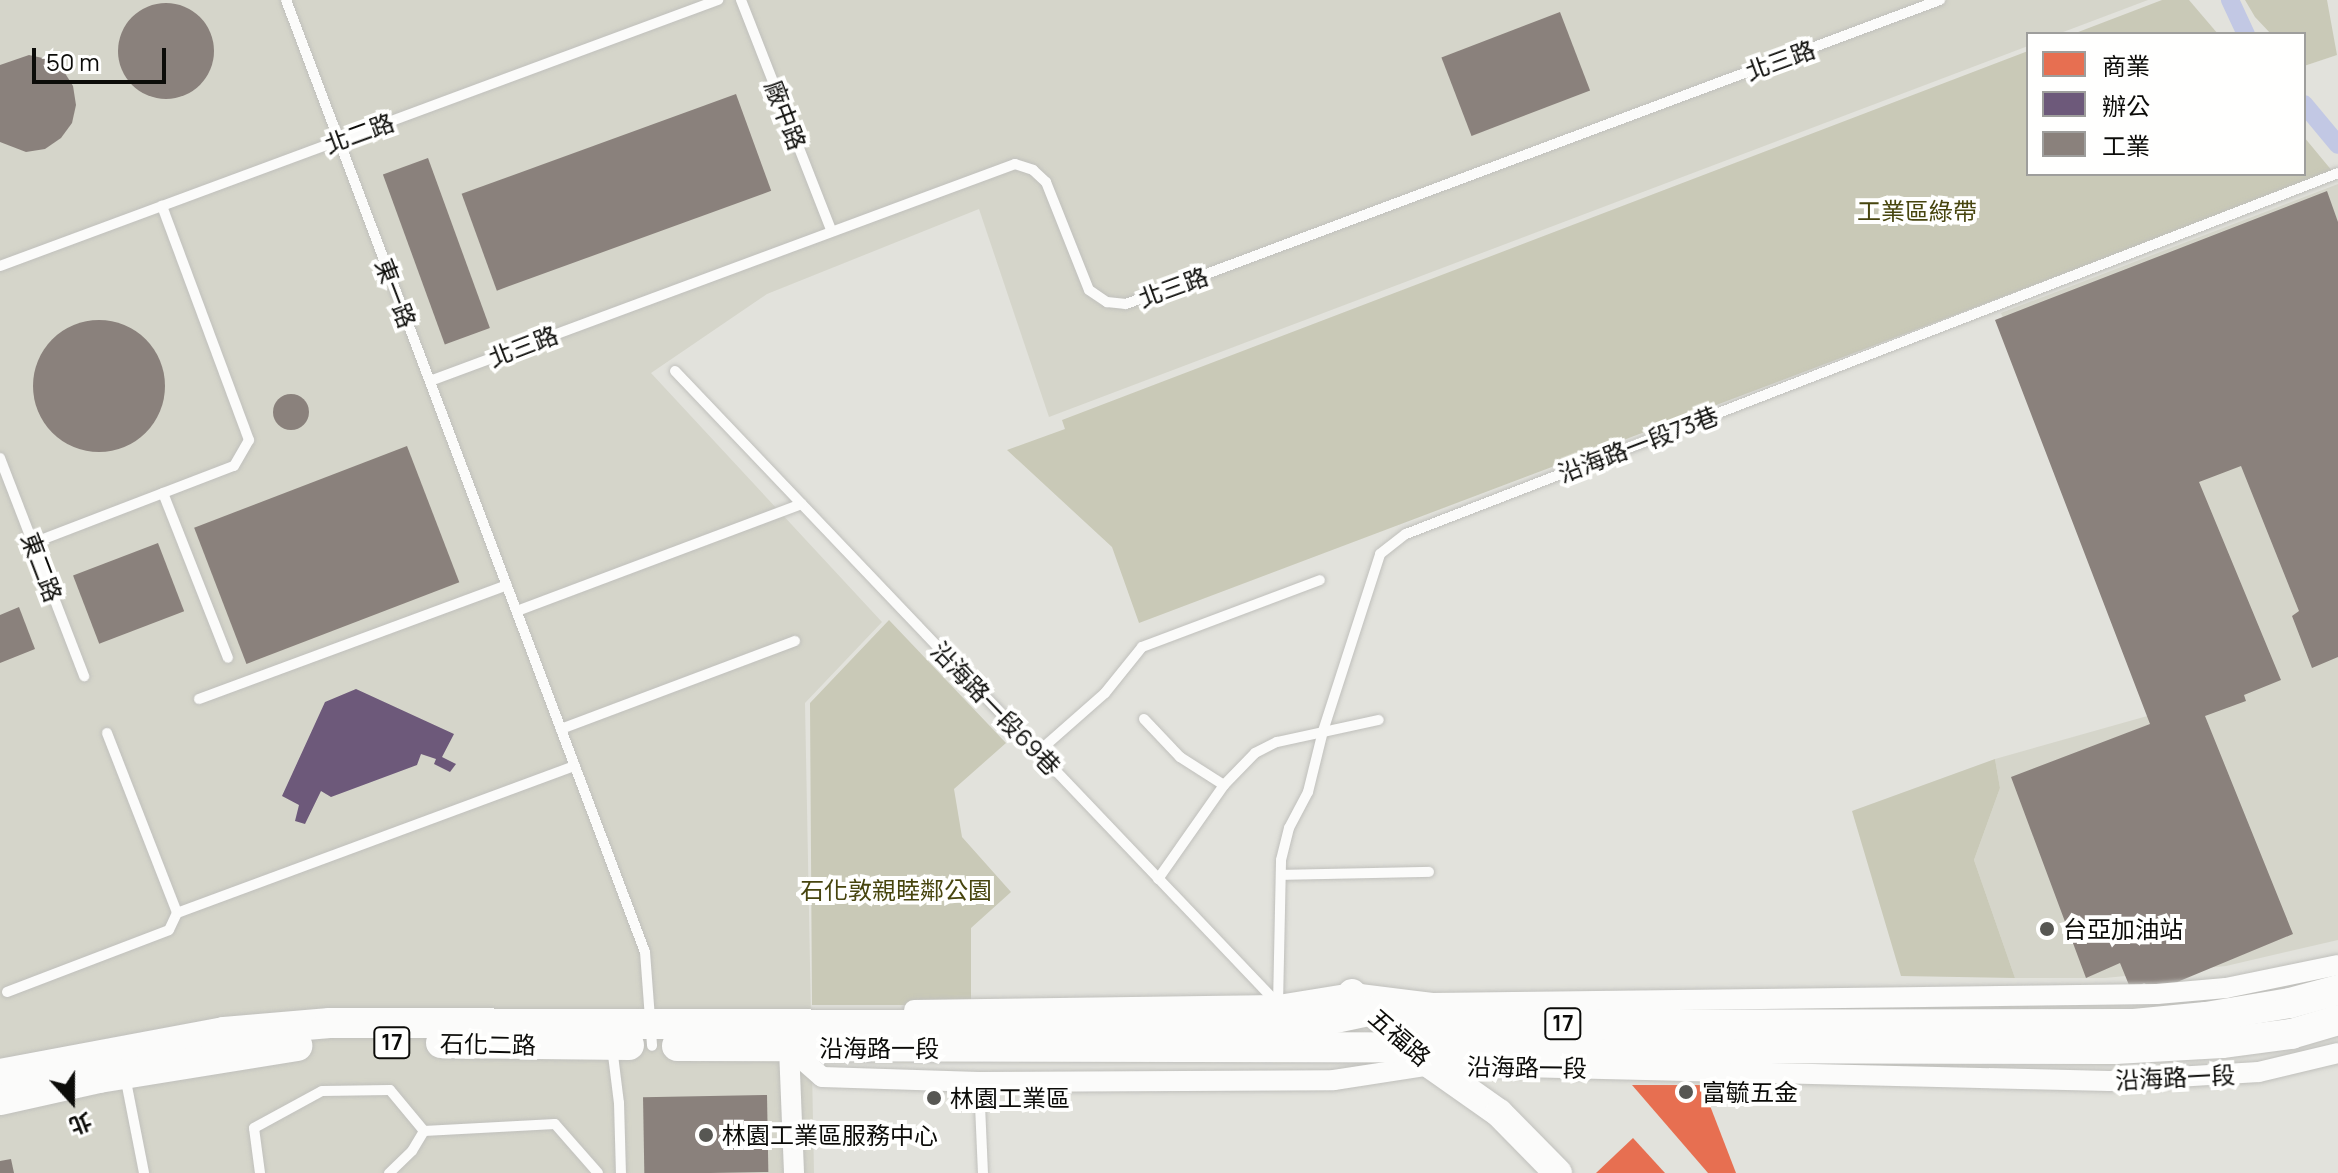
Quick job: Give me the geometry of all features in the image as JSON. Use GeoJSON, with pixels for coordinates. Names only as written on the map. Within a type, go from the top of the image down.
{"type":"FeatureCollection","features":[{"type":"Feature","properties":{"kind":"main road","name":"沿海路一段"},"geometry":{"type":"LineString","coordinates":[[1297,1026],[1361,1002],[1468,1025],[2134,1024],[2248,1010],[2338,990]]}},
{"type":"Feature","properties":{"kind":"main road","name":"沿海路一段"},"geometry":{"type":"LineString","coordinates":[[788,1037],[1297,1026],[1421,1055],[2115,1049],[2222,1043],[2291,1034],[2338,1020]]}},
{"type":"Feature","properties":{"kind":"main road","name":"石化二路"},"geometry":{"type":"LineString","coordinates":[[0,1074],[224,1032],[330,1023],[611,1035],[788,1037]]}},
{"type":"Feature","properties":{"kind":"main road","name":"石化二路"},"geometry":{"type":"LineString","coordinates":[[0,1100],[269,1048],[611,1035]]}},
{"type":"Feature","properties":{"kind":"street","name":"沿海路一段"},"geometry":{"type":"LineString","coordinates":[[1361,1002],[2157,994],[2226,988],[2338,965]]}},
{"type":"Feature","properties":{"kind":"street","name":"五福路"},"geometry":{"type":"LineString","coordinates":[[1361,1002],[1421,1055],[1499,1113],[1558,1173]]}},
{"type":"Feature","properties":{"kind":"street","name":"沿海路一段"},"geometry":{"type":"LineString","coordinates":[[1297,1026],[819,1012],[788,1037],[822,1077],[979,1082],[1334,1080],[1421,1055],[2110,1081],[2259,1072],[2338,1053]]}},
{"type":"Feature","properties":{"kind":"street"},"geometry":{"type":"LineString","coordinates":[[788,1037],[794,1173]]}},
{"type":"Feature","properties":{"kind":"lane","name":"東一路"},"geometry":{"type":"LineString","coordinates":[[286,0],[645,952],[652,1036]]}},
{"type":"Feature","properties":{"kind":"lane","name":"北二路"},"geometry":{"type":"LineString","coordinates":[[0,266],[718,0]]}},
{"type":"Feature","properties":{"kind":"lane","name":"廠中路"},"geometry":{"type":"LineString","coordinates":[[741,0],[831,230]]}},
{"type":"Feature","properties":{"kind":"lane","name":"北三路"},"geometry":{"type":"LineString","coordinates":[[430,381],[1015,164],[1033,170],[1046,182],[1089,290],[1107,302],[1126,304],[1940,0]]}},
{"type":"Feature","properties":{"kind":"lane","name":"沿海路一段73巷"},"geometry":{"type":"LineString","coordinates":[[1297,1026],[1281,875],[1289,828],[1308,792],[1323,731],[1380,554],[1406,534],[2337,174]]}},
{"type":"Feature","properties":{"kind":"lane"},"geometry":{"type":"LineString","coordinates":[[33,543],[234,466],[249,440],[162,206]]}},
{"type":"Feature","properties":{"kind":"lane","name":"沿海路一段69巷"},"geometry":{"type":"LineString","coordinates":[[675,371],[1297,1026]]}},
{"type":"Feature","properties":{"kind":"lane","name":"東二路"},"geometry":{"type":"LineString","coordinates":[[0,458],[84,676]]}},
{"type":"Feature","properties":{"kind":"lane"},"geometry":{"type":"LineString","coordinates":[[163,493],[228,658]]}},
{"type":"Feature","properties":{"kind":"lane"},"geometry":{"type":"LineString","coordinates":[[517,611],[802,504]]}},
{"type":"Feature","properties":{"kind":"lane"},"geometry":{"type":"LineString","coordinates":[[1038,752],[1105,693],[1142,647],[1320,580]]}},
{"type":"Feature","properties":{"kind":"lane"},"geometry":{"type":"LineString","coordinates":[[199,699],[507,585]]}},
{"type":"Feature","properties":{"kind":"lane"},"geometry":{"type":"LineString","coordinates":[[561,729],[795,641]]}},
{"type":"Feature","properties":{"kind":"lane"},"geometry":{"type":"LineString","coordinates":[[1144,719],[1180,757],[1224,785]]}},
{"type":"Feature","properties":{"kind":"lane"},"geometry":{"type":"LineString","coordinates":[[1158,879],[1224,785],[1255,753],[1277,742],[1379,720]]}},
{"type":"Feature","properties":{"kind":"lane"},"geometry":{"type":"LineString","coordinates":[[107,733],[177,913]]}},
{"type":"Feature","properties":{"kind":"lane"},"geometry":{"type":"LineString","coordinates":[[7,992],[169,930],[177,913],[575,766]]}},
{"type":"Feature","properties":{"kind":"lane"},"geometry":{"type":"LineString","coordinates":[[1281,875],[1429,872]]}},
{"type":"Feature","properties":{"kind":"lane"},"geometry":{"type":"LineString","coordinates":[[611,1035],[619,1103],[621,1173]]}},
{"type":"Feature","properties":{"kind":"lane"},"geometry":{"type":"LineString","coordinates":[[124,1074],[144,1173]]}},
{"type":"Feature","properties":{"kind":"lane"},"geometry":{"type":"LineString","coordinates":[[979,1082],[983,1173]]}},
{"type":"Feature","properties":{"kind":"lane"},"geometry":{"type":"LineString","coordinates":[[260,1173],[254,1128],[322,1091],[390,1090],[424,1131]]}},
{"type":"Feature","properties":{"kind":"lane"},"geometry":{"type":"LineString","coordinates":[[424,1131],[555,1124],[598,1173]]}},
{"type":"Feature","properties":{"kind":"lane"},"geometry":{"type":"LineString","coordinates":[[389,1173],[412,1151],[424,1131]]}},
{"type":"Feature","properties":{"kind":"shaded area"},"geometry":{"type":"Polygon","coordinates":[[[0,0],[2148,0],[2063,32],[2026,32],[2026,47],[1049,417],[979,209],[767,294],[651,373],[882,622],[805,703],[814,1173],[0,1173],[0,0]]]}},
{"type":"Feature","properties":{"kind":"shaded area"},"geometry":{"type":"Polygon","coordinates":[[[2338,184],[2338,940],[2226,966],[2105,978],[2015,978],[1974,860],[2000,788],[1995,759],[2158,713],[2001,313],[2338,184]]]}},
{"type":"Feature","properties":{"kind":"green space"},"geometry":{"type":"Polygon","coordinates":[[[2162,0],[2189,0],[2216,32],[2078,32],[2162,0]]]}},
{"type":"Feature","properties":{"kind":"green space"},"geometry":{"type":"Polygon","coordinates":[[[2245,0],[2327,0],[2337,55],[2306,65],[2306,32],[2269,32],[2245,0]]]}},
{"type":"Feature","properties":{"kind":"green space","name":"工業區綠帶"},"geometry":{"type":"Polygon","coordinates":[[[2026,52],[2026,176],[2306,176],[2306,139],[2333,172],[1139,623],[1112,547],[1007,450],[1065,429],[1062,420],[2026,52]]]}},
{"type":"Feature","properties":{"kind":"green space","name":"石化敦親睦鄰公園"},"geometry":{"type":"Polygon","coordinates":[[[889,620],[1006,743],[954,789],[962,837],[1011,892],[971,928],[971,1005],[812,1005],[810,703],[889,620]]]}},
{"type":"Feature","properties":{"kind":"green space"},"geometry":{"type":"Polygon","coordinates":[[[1995,759],[2000,788],[1974,860],[2015,978],[1901,976],[1852,811],[1995,759]]]}},
{"type":"Feature","properties":{"kind":"building: 商業"},"geometry":{"type":"Polygon","coordinates":[[[1632,1085],[1702,1085],[1736,1173],[1708,1173],[1632,1085]]]}},
{"type":"Feature","properties":{"kind":"building: 商業"},"geometry":{"type":"Polygon","coordinates":[[[1633,1138],[1665,1173],[1596,1173],[1633,1138]]]}},
{"type":"Feature","properties":{"kind":"building: 辦公"},"geometry":{"type":"Polygon","coordinates":[[[356,689],[454,734],[442,757],[456,764],[450,772],[434,764],[436,759],[421,754],[417,765],[331,797],[321,791],[305,824],[295,821],[299,805],[282,796],[325,702],[356,689]]]}},
{"type":"Feature","properties":{"kind":"building: 工業"},"geometry":{"type":"Polygon","coordinates":[[[166,3],[184,7],[200,17],[210,33],[214,51],[210,69],[200,85],[184,95],[166,99],[148,95],[132,85],[122,69],[118,51],[122,33],[132,17],[148,7],[166,3]]]}},
{"type":"Feature","properties":{"kind":"building: 工業"},"geometry":{"type":"Polygon","coordinates":[[[1560,12],[1590,90],[1472,136],[1441,58],[1560,12]]]}},
{"type":"Feature","properties":{"kind":"building: 工業"},"geometry":{"type":"Polygon","coordinates":[[[29,55],[47,59],[63,70],[73,86],[76,105],[72,123],[61,138],[45,149],[26,152],[0,142],[0,65],[29,55]]]}},
{"type":"Feature","properties":{"kind":"building: 工業"},"geometry":{"type":"Polygon","coordinates":[[[736,94],[771,191],[497,291],[462,194],[736,94]]]}},
{"type":"Feature","properties":{"kind":"building: 工業"},"geometry":{"type":"Polygon","coordinates":[[[428,158],[490,328],[445,345],[383,174],[428,158]]]}},
{"type":"Feature","properties":{"kind":"building: 工業"},"geometry":{"type":"Polygon","coordinates":[[[2327,191],[2338,222],[2338,657],[2312,668],[2292,616],[2299,611],[2241,466],[2199,482],[2281,680],[2244,695],[2246,701],[2205,716],[2293,934],[2158,990],[2144,983],[2131,990],[2120,963],[2086,978],[2011,777],[2150,724],[1995,320],[2327,191]]]}},
{"type":"Feature","properties":{"kind":"building: 工業"},"geometry":{"type":"Polygon","coordinates":[[[99,320],[124,325],[145,340],[160,361],[165,386],[160,411],[145,432],[124,447],[99,452],[74,447],[53,432],[38,411],[33,386],[38,361],[53,340],[74,325],[99,320]]]}},
{"type":"Feature","properties":{"kind":"building: 工業"},"geometry":{"type":"Polygon","coordinates":[[[291,394],[304,399],[309,412],[304,425],[291,430],[278,425],[273,412],[278,399],[291,394]]]}},
{"type":"Feature","properties":{"kind":"building: 工業"},"geometry":{"type":"Polygon","coordinates":[[[407,446],[459,582],[246,664],[194,528],[407,446]]]}},
{"type":"Feature","properties":{"kind":"building: 工業"},"geometry":{"type":"Polygon","coordinates":[[[158,543],[184,611],[99,644],[73,576],[158,543]]]}},
{"type":"Feature","properties":{"kind":"building: 工業"},"geometry":{"type":"Polygon","coordinates":[[[19,607],[35,649],[0,663],[0,615],[19,607]]]}},
{"type":"Feature","properties":{"kind":"building: 工業","name":"林園工業區服務中心"},"geometry":{"type":"Polygon","coordinates":[[[767,1095],[768,1172],[644,1173],[643,1097],[767,1095]]]}},
{"type":"Feature","properties":{"kind":"building: 工業"},"geometry":{"type":"Polygon","coordinates":[[[11,1159],[14,1173],[0,1173],[0,1161],[11,1159]]]}},
{"type":"Feature","properties":{"kind":"waterway"},"geometry":{"type":"LineString","coordinates":[[2230,0],[2245,32]]}},
{"type":"Feature","properties":{"kind":"waterway"},"geometry":{"type":"LineString","coordinates":[[2306,106],[2338,145]]}},
{"type":"Feature","properties":{"kind":"place","name":"台亞加油站"},"geometry":{"type":"Point","coordinates":[2047,929]}},
{"type":"Feature","properties":{"kind":"place","name":"富毓五金"},"geometry":{"type":"Point","coordinates":[1686,1092]}},
{"type":"Feature","properties":{"kind":"place","name":"林園工業區"},"geometry":{"type":"Point","coordinates":[934,1098]}},
{"type":"Feature","properties":{"kind":"place","name":"林園工業區服務中心"},"geometry":{"type":"Point","coordinates":[706,1135]}}]}
